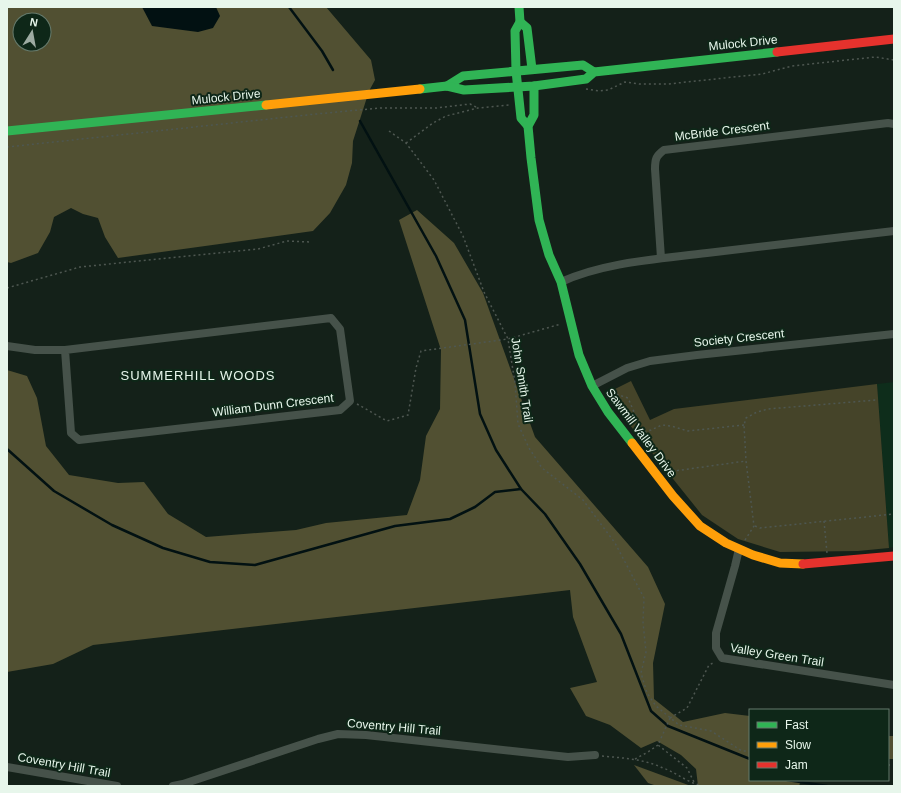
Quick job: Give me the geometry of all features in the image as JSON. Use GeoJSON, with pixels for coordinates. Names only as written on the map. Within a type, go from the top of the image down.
{"type":"FeatureCollection","features":[{"type":"Feature","properties":{"kind":"main road"},"geometry":{"type":"LineString","coordinates":[[519,7],[520,22]]}},
{"type":"Feature","properties":{"kind":"main road","name":"Sawmill Valley Drive"},"geometry":{"type":"LineString","coordinates":[[528,126],[521,118],[516,71],[515,31],[520,22],[527,28],[533,78],[534,115],[528,126],[539,220],[549,255],[561,282],[579,354],[592,386],[608,412],[673,496],[700,526],[726,543],[753,555],[780,563],[807,564],[894,556]]}},
{"type":"Feature","properties":{"kind":"main road","name":"Mulock Drive"},"geometry":{"type":"LineString","coordinates":[[447,86],[463,76],[516,71],[533,78],[586,79],[594,72],[894,40]]}},
{"type":"Feature","properties":{"kind":"main road","name":"Mulock Drive"},"geometry":{"type":"LineString","coordinates":[[7,131],[447,86],[464,90],[518,87],[533,78],[583,65],[594,72]]}},
{"type":"Feature","properties":{"kind":"street","name":"McBride Crescent"},"geometry":{"type":"LineString","coordinates":[[661,258],[655,162],[657,156],[664,150],[888,123],[894,124]]}},
{"type":"Feature","properties":{"kind":"street"},"geometry":{"type":"LineString","coordinates":[[561,282],[577,275],[615,265],[661,258],[894,231]]}},
{"type":"Feature","properties":{"kind":"street","name":"William Dunn Crescent"},"geometry":{"type":"LineString","coordinates":[[7,346],[35,350],[64,350],[331,318],[340,329],[350,401],[340,410],[78,440],[71,433],[64,350]]}},
{"type":"Feature","properties":{"kind":"street","name":"Society Crescent"},"geometry":{"type":"LineString","coordinates":[[592,386],[627,368],[650,361],[698,354],[894,334]]}},
{"type":"Feature","properties":{"kind":"street","name":"Valley Green Trail"},"geometry":{"type":"LineString","coordinates":[[739,549],[716,633],[716,648],[722,658],[894,685]]}},
{"type":"Feature","properties":{"kind":"street","name":"Coventry Hill Trail"},"geometry":{"type":"LineString","coordinates":[[173,786],[318,739],[338,734],[366,735],[568,757],[595,755]]}},
{"type":"Feature","properties":{"kind":"street","name":"Coventry Hill Trail"},"geometry":{"type":"LineString","coordinates":[[7,767],[117,786]]}},
{"type":"Feature","properties":{"kind":"path"},"geometry":{"type":"LineString","coordinates":[[582,89],[599,91],[608,90],[625,82],[639,84],[668,84],[731,78],[762,74],[792,66],[874,57],[894,60]]}},
{"type":"Feature","properties":{"kind":"path"},"geometry":{"type":"LineString","coordinates":[[7,147],[380,108],[436,108],[470,104],[478,108]]}},
{"type":"Feature","properties":{"kind":"path"},"geometry":{"type":"LineString","coordinates":[[406,143],[433,123],[446,116],[478,108],[508,104]]}},
{"type":"Feature","properties":{"kind":"path","name":"John Smith Trail"},"geometry":{"type":"LineString","coordinates":[[389,131],[406,143],[434,180],[463,236],[484,292],[508,339],[516,383],[518,424],[529,448],[542,468],[583,500],[615,543],[644,598],[643,622],[646,652],[641,673],[647,694],[656,706],[679,725],[711,731],[742,751],[749,751]]}},
{"type":"Feature","properties":{"kind":"path"},"geometry":{"type":"LineString","coordinates":[[7,288],[80,267],[258,249],[287,241],[310,242]]}},
{"type":"Feature","properties":{"kind":"path"},"geometry":{"type":"LineString","coordinates":[[350,401],[387,421],[408,415],[416,368],[421,351],[508,339],[564,323],[572,323]]}},
{"type":"Feature","properties":{"kind":"path"},"geometry":{"type":"LineString","coordinates":[[606,391],[628,398],[641,428],[645,432],[662,425],[688,431],[744,425]]}},
{"type":"Feature","properties":{"kind":"path"},"geometry":{"type":"LineString","coordinates":[[739,549],[754,526],[746,462],[744,425],[746,418],[757,412],[768,409],[876,400]]}},
{"type":"Feature","properties":{"kind":"path"},"geometry":{"type":"LineString","coordinates":[[655,473],[746,462]]}},
{"type":"Feature","properties":{"kind":"path"},"geometry":{"type":"LineString","coordinates":[[754,526],[760,528],[894,514]]}},
{"type":"Feature","properties":{"kind":"path"},"geometry":{"type":"LineString","coordinates":[[824,521],[827,556]]}},
{"type":"Feature","properties":{"kind":"path"},"geometry":{"type":"LineString","coordinates":[[635,759],[658,745],[670,718],[687,708],[710,665],[722,658]]}},
{"type":"Feature","properties":{"kind":"path"},"geometry":{"type":"LineString","coordinates":[[658,745],[687,768],[696,785]]}},
{"type":"Feature","properties":{"kind":"path"},"geometry":{"type":"LineString","coordinates":[[595,755],[635,759],[663,767],[696,785],[703,786]]}},
{"type":"Feature","properties":{"kind":"shaded area"},"geometry":{"type":"Polygon","coordinates":[[[7,7],[326,7],[371,60],[375,80],[369,91],[353,141],[352,163],[346,185],[330,213],[313,231],[118,258],[105,237],[98,218],[83,214],[71,208],[54,217],[50,232],[38,253],[11,263],[7,262],[7,7]]]}},
{"type":"Feature","properties":{"kind":"shaded area"},"geometry":{"type":"Polygon","coordinates":[[[142,7],[216,7],[220,16],[213,28],[198,32],[152,26],[142,7]]]}},
{"type":"Feature","properties":{"kind":"shaded area"},"geometry":{"type":"Polygon","coordinates":[[[417,210],[454,243],[483,293],[535,437],[648,567],[665,604],[653,663],[654,699],[683,722],[725,713],[749,716],[749,781],[801,781],[799,786],[698,786],[696,769],[681,755],[657,741],[641,748],[610,725],[586,716],[570,688],[597,682],[573,617],[570,590],[93,645],[53,664],[7,672],[7,370],[27,376],[37,398],[46,446],[69,475],[118,483],[144,482],[168,514],[206,537],[296,530],[326,523],[407,515],[420,480],[426,436],[440,409],[441,350],[399,220],[417,210]]]}},
{"type":"Feature","properties":{"kind":"shaded area"},"geometry":{"type":"Polygon","coordinates":[[[631,381],[650,420],[674,409],[877,384],[889,548],[858,551],[780,552],[738,539],[702,515],[609,399],[611,391],[631,381]]]}},
{"type":"Feature","properties":{"kind":"shaded area"},"geometry":{"type":"Polygon","coordinates":[[[894,382],[894,547],[889,548],[877,384],[894,382]]]}},
{"type":"Feature","properties":{"kind":"shaded area"},"geometry":{"type":"Polygon","coordinates":[[[889,736],[894,736],[894,759],[889,759],[889,736]]]}},
{"type":"Feature","properties":{"kind":"shaded area"},"geometry":{"type":"Polygon","coordinates":[[[634,765],[691,786],[657,786],[648,783],[634,765]]]}},
{"type":"Feature","properties":{"kind":"waterway"},"geometry":{"type":"LineString","coordinates":[[289,7],[322,51],[333,70]]}},
{"type":"Feature","properties":{"kind":"waterway"},"geometry":{"type":"LineString","coordinates":[[360,121],[436,256],[465,320],[480,414],[496,450],[521,489],[545,514],[580,564],[621,634],[651,711],[668,726],[749,759]]}},
{"type":"Feature","properties":{"kind":"waterway"},"geometry":{"type":"LineString","coordinates":[[7,449],[54,491],[112,525],[163,548],[210,562],[255,565],[395,526],[450,519],[475,507],[495,492],[521,489]]}},
{"type":"Feature","properties":{"kind":"waterway"},"geometry":{"type":"LineString","coordinates":[[794,781],[827,786]]}},
{"type":"Feature","properties":{"kind":"traffic: fast"},"geometry":{"type":"LineString","coordinates":[[519,7],[520,22],[515,31],[516,71],[521,118],[528,126]]}},
{"type":"Feature","properties":{"kind":"traffic: fast"},"geometry":{"type":"LineString","coordinates":[[520,22],[527,28],[532,69]]}},
{"type":"Feature","properties":{"kind":"traffic: fast"},"geometry":{"type":"LineString","coordinates":[[420,89],[447,86],[464,90],[534,86],[586,79],[594,72],[777,52]]}},
{"type":"Feature","properties":{"kind":"traffic: fast"},"geometry":{"type":"LineString","coordinates":[[447,86],[463,76],[583,65],[594,72]]}},
{"type":"Feature","properties":{"kind":"traffic: fast"},"geometry":{"type":"LineString","coordinates":[[534,86],[534,115],[528,126],[539,220],[549,255],[561,282],[579,355],[592,386],[608,412],[632,443]]}},
{"type":"Feature","properties":{"kind":"traffic: fast"},"geometry":{"type":"LineString","coordinates":[[7,131],[266,105]]}},
{"type":"Feature","properties":{"kind":"traffic: slow"},"geometry":{"type":"LineString","coordinates":[[266,105],[420,89]]}},
{"type":"Feature","properties":{"kind":"traffic: slow"},"geometry":{"type":"LineString","coordinates":[[632,443],[673,496],[700,526],[726,543],[753,555],[780,563],[803,564]]}},
{"type":"Feature","properties":{"kind":"traffic: jam"},"geometry":{"type":"LineString","coordinates":[[777,52],[894,39]]}},
{"type":"Feature","properties":{"kind":"traffic: jam"},"geometry":{"type":"LineString","coordinates":[[803,564],[894,556]]}},
{"type":"Feature","properties":{"kind":"district","name":"SUMMERHILL WOODS"},"geometry":{"type":"Point","coordinates":[198,375]}}]}
